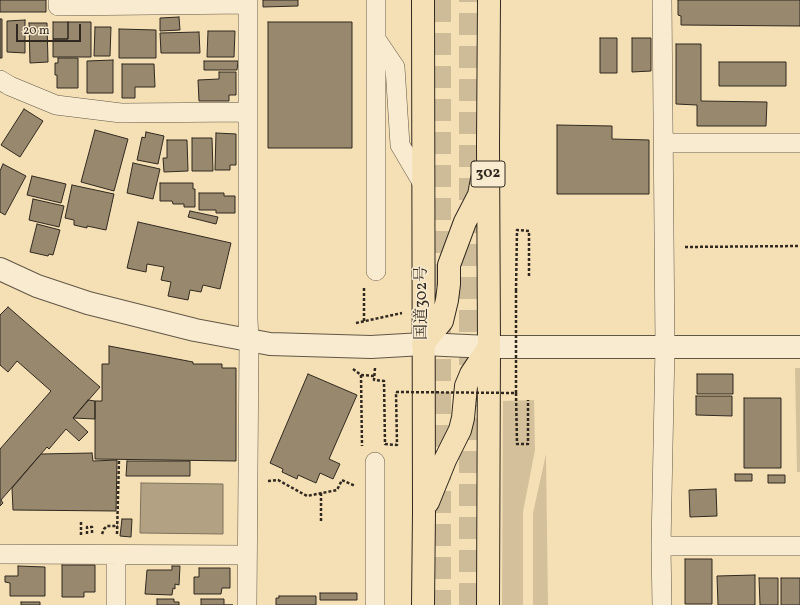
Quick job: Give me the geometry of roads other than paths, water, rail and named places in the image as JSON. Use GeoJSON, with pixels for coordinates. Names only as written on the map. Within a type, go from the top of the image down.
{"type":"FeatureCollection","features":[{"type":"Feature","properties":{"kind":"highway","name":"国道302号"},"geometry":{"type":"LineString","coordinates":[[423,0],[423,605]]}},
{"type":"Feature","properties":{"kind":"highway","name":"302"},"geometry":{"type":"LineString","coordinates":[[488,605],[489,0]]}},
{"type":"Feature","properties":{"kind":"highway"},"geometry":{"type":"LineString","coordinates":[[423,344],[442,321],[449,284],[449,265],[478,195],[488,145]]}},
{"type":"Feature","properties":{"kind":"highway"},"geometry":{"type":"LineString","coordinates":[[424,512],[445,460],[460,430],[463,418],[466,386],[471,374],[489,347]]}},
{"type":"Feature","properties":{"kind":"street"},"geometry":{"type":"LineString","coordinates":[[58,0],[58,6],[248,2],[249,341],[247,605]]}},
{"type":"Feature","properties":{"kind":"street"},"geometry":{"type":"LineString","coordinates":[[376,0],[376,270]]}},
{"type":"Feature","properties":{"kind":"street"},"geometry":{"type":"LineString","coordinates":[[662,0],[665,347],[661,546],[662,605]]}},
{"type":"Feature","properties":{"kind":"street"},"geometry":{"type":"LineString","coordinates":[[376,39],[395,67],[400,145],[423,184]]}},
{"type":"Feature","properties":{"kind":"street"},"geometry":{"type":"LineString","coordinates":[[0,80],[10,86],[56,105],[121,112],[248,112]]}},
{"type":"Feature","properties":{"kind":"street"},"geometry":{"type":"LineString","coordinates":[[663,143],[800,142]]}},
{"type":"Feature","properties":{"kind":"street"},"geometry":{"type":"LineString","coordinates":[[0,269],[37,286],[88,303],[195,330],[270,344],[371,347],[423,344],[489,347],[800,347]]}},
{"type":"Feature","properties":{"kind":"street"},"geometry":{"type":"LineString","coordinates":[[375,462],[375,605]]}},
{"type":"Feature","properties":{"kind":"street"},"geometry":{"type":"LineString","coordinates":[[661,546],[800,546]]}},
{"type":"Feature","properties":{"kind":"street"},"geometry":{"type":"LineString","coordinates":[[0,554],[247,555]]}},
{"type":"Feature","properties":{"kind":"street"},"geometry":{"type":"LineString","coordinates":[[116,555],[116,605]]}},
{"type":"Feature","properties":{"kind":"tunnel"},"geometry":{"type":"LineString","coordinates":[[440,0],[440,286]]}},
{"type":"Feature","properties":{"kind":"tunnel"},"geometry":{"type":"LineString","coordinates":[[470,0],[470,365]]}},
{"type":"Feature","properties":{"kind":"tunnel"},"geometry":{"type":"LineString","coordinates":[[440,326],[440,605]]}},
{"type":"Feature","properties":{"kind":"tunnel"},"geometry":{"type":"LineString","coordinates":[[470,405],[470,605]]}}]}
